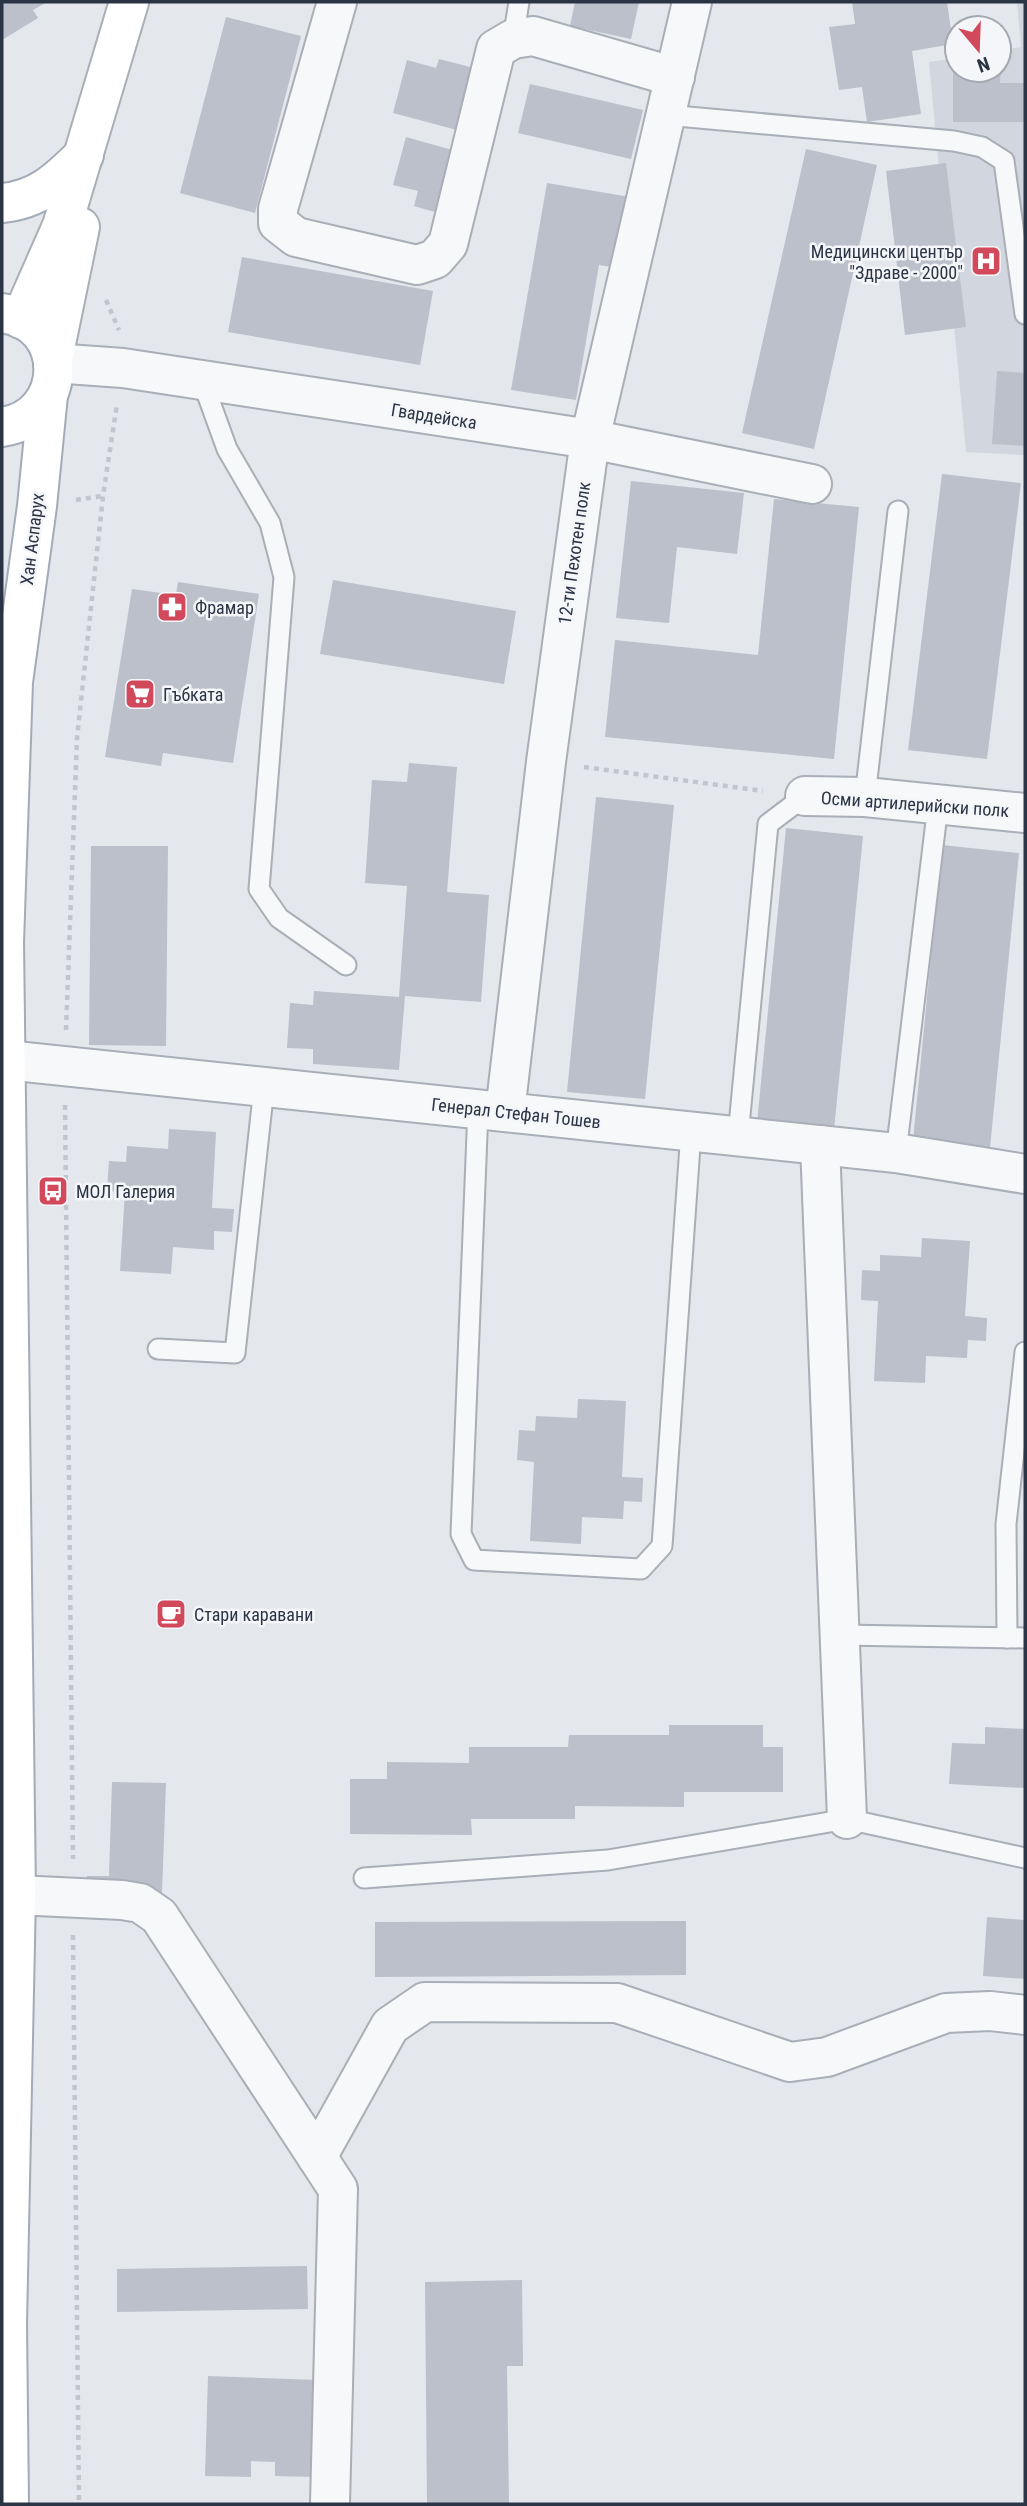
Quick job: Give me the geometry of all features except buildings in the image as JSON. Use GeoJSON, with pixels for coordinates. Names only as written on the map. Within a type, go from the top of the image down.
{"type":"FeatureCollection","features":[{"type":"Feature","properties":{"kind":"main road","name":"Хан Аспарух"},"geometry":{"type":"LineString","coordinates":[[10,312],[62,226],[129,2]]}},
{"type":"Feature","properties":{"kind":"main road","name":"Хан Аспарух"},"geometry":{"type":"LineString","coordinates":[[9,2504],[7,2324],[16,1895],[6,1541],[6,1060],[3,941],[13,682],[37,506],[51,372],[80,229],[84,155]]}},
{"type":"Feature","properties":{"kind":"main road"},"geometry":{"type":"LineString","coordinates":[[2,202],[25,199],[48,189],[84,155]]}},
{"type":"Feature","properties":{"kind":"main road"},"geometry":{"type":"LineString","coordinates":[[2,427],[31,416],[51,372],[42,335],[10,312]]}},
{"type":"Feature","properties":{"kind":"main road","name":"Хан Аспарух"},"geometry":{"type":"LineString","coordinates":[[2,610],[13,682]]}},
{"type":"Feature","properties":{"kind":"street"},"geometry":{"type":"LineString","coordinates":[[337,2],[278,209],[278,223],[296,237],[416,265],[435,259],[448,244],[496,49],[513,39],[533,36],[675,77]]}},
{"type":"Feature","properties":{"kind":"street","name":"12-ти Пехотен полк"},"geometry":{"type":"LineString","coordinates":[[492,1111],[546,762],[590,439],[692,2]]}},
{"type":"Feature","properties":{"kind":"street","name":"Гвардейска"},"geometry":{"type":"LineString","coordinates":[[51,372],[123,368],[590,439],[812,484]]}},
{"type":"Feature","properties":{"kind":"street","name":"Осми артилерийски полк"},"geometry":{"type":"LineString","coordinates":[[805,796],[865,797],[938,805],[1025,808]]}},
{"type":"Feature","properties":{"kind":"street","name":"Генерал Стефан Тошев"},"geometry":{"type":"LineString","coordinates":[[6,1060],[897,1153],[1025,1174]]}},
{"type":"Feature","properties":{"kind":"street"},"geometry":{"type":"LineString","coordinates":[[820,1145],[847,1819]]}},
{"type":"Feature","properties":{"kind":"street"},"geometry":{"type":"LineString","coordinates":[[16,1895],[140,1903],[159,1916],[338,2189],[330,2504]]}},
{"type":"Feature","properties":{"kind":"street"},"geometry":{"type":"LineString","coordinates":[[317,2157],[390,2026],[425,2002],[617,2003],[790,2062],[827,2057],[946,2013],[990,2011],[1025,2015]]}},
{"type":"Feature","properties":{"kind":"lane"},"geometry":{"type":"LineString","coordinates":[[513,39],[519,2]]}},
{"type":"Feature","properties":{"kind":"lane"},"geometry":{"type":"LineString","coordinates":[[666,115],[982,147],[1004,161],[1025,314]]}},
{"type":"Feature","properties":{"kind":"lane"},"geometry":{"type":"LineString","coordinates":[[202,380],[227,449],[270,523],[284,577],[259,889],[279,918],[346,965]]}},
{"type":"Feature","properties":{"kind":"lane"},"geometry":{"type":"LineString","coordinates":[[865,797],[898,511]]}},
{"type":"Feature","properties":{"kind":"lane"},"geometry":{"type":"LineString","coordinates":[[738,1136],[768,824],[805,796]]}},
{"type":"Feature","properties":{"kind":"lane"},"geometry":{"type":"LineString","coordinates":[[897,1153],[938,805]]}},
{"type":"Feature","properties":{"kind":"lane"},"geometry":{"type":"LineString","coordinates":[[158,1349],[235,1353],[264,1087]]}},
{"type":"Feature","properties":{"kind":"lane"},"geometry":{"type":"LineString","coordinates":[[492,1111],[461,1534],[474,1560],[641,1569],[662,1546],[691,1131]]}},
{"type":"Feature","properties":{"kind":"lane"},"geometry":{"type":"LineString","coordinates":[[841,1635],[1016,1638],[1006,1524],[1025,1352]]}},
{"type":"Feature","properties":{"kind":"lane"},"geometry":{"type":"LineString","coordinates":[[364,1878],[608,1860],[847,1819],[1025,1858]]}},
{"type":"Feature","properties":{"kind":"path"},"geometry":{"type":"LineString","coordinates":[[79,2504],[65,1066],[76,738],[103,496],[123,368],[122,336],[108,310],[106,297]]}},
{"type":"Feature","properties":{"kind":"path"},"geometry":{"type":"LineString","coordinates":[[64,502],[103,496]]}},
{"type":"Feature","properties":{"kind":"path"},"geometry":{"type":"LineString","coordinates":[[546,762],[805,796]]}},
{"type":"Feature","properties":{"kind":"shaded area","name":"Медицински център \"Здраве - 2000\""},"geometry":{"type":"Polygon","coordinates":[[[1017,2],[1025,2],[1025,455],[966,452],[929,62],[943,60],[943,84],[1013,84],[1013,48],[1021,47],[1017,2]]]}},
{"type":"Feature","properties":{"kind":"place","name":"Медицински център \"Здраве - 2000\""},"geometry":{"type":"Point","coordinates":[986,261]}},
{"type":"Feature","properties":{"kind":"place","name":"Фрамар"},"geometry":{"type":"Point","coordinates":[172,607]}},
{"type":"Feature","properties":{"kind":"place","name":"Гъбката"},"geometry":{"type":"Point","coordinates":[140,694]}},
{"type":"Feature","properties":{"kind":"place","name":"МОЛ Галерия"},"geometry":{"type":"Point","coordinates":[53,1191]}},
{"type":"Feature","properties":{"kind":"place","name":"Стари каравани"},"geometry":{"type":"Point","coordinates":[171,1614]}}]}
